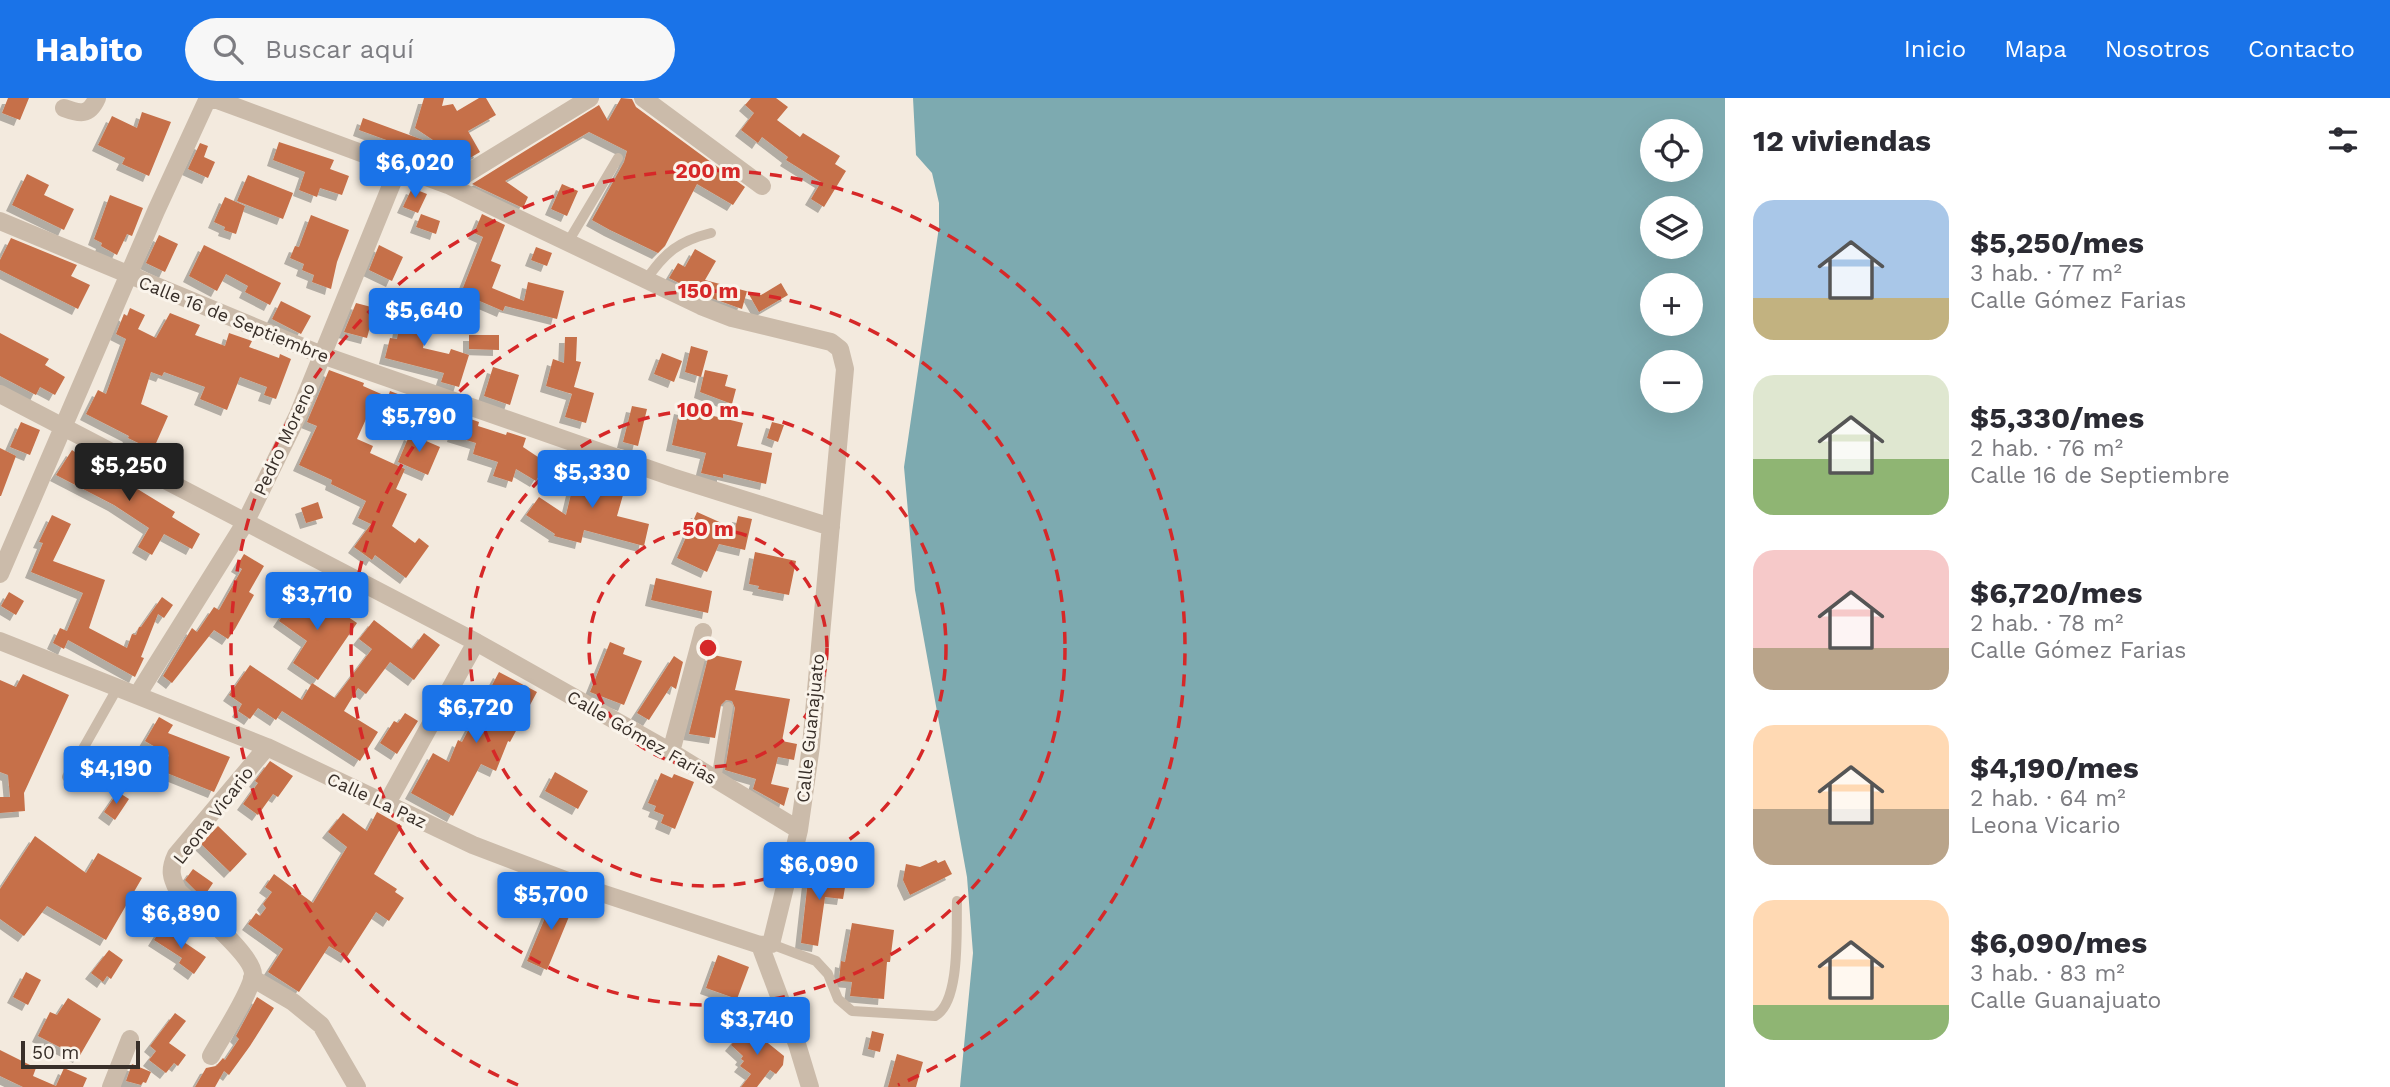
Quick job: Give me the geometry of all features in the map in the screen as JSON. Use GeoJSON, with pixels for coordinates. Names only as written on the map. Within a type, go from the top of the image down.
{"type":"FeatureCollection","features":[{"type":"Feature","properties":{"kind":"street"},"geometry":{"type":"LineString","coordinates":[[64,108],[86,111],[92,108],[97,98]]}},
{"type":"Feature","properties":{"kind":"street"},"geometry":{"type":"LineString","coordinates":[[0,574],[127,276],[210,98],[448,185],[646,280]]}},
{"type":"Feature","properties":{"kind":"street"},"geometry":{"type":"LineString","coordinates":[[448,185],[590,98]]}},
{"type":"Feature","properties":{"kind":"street"},"geometry":{"type":"LineString","coordinates":[[643,98],[762,186]]}},
{"type":"Feature","properties":{"kind":"street","name":"Pedro Moreno"},"geometry":{"type":"LineString","coordinates":[[138,694],[245,523],[298,415],[399,166]]}},
{"type":"Feature","properties":{"kind":"street","name":"Calle 16 de Septiembre"},"geometry":{"type":"LineString","coordinates":[[0,221],[322,355],[659,473],[831,527]]}},
{"type":"Feature","properties":{"kind":"street","name":"Calle Guanajuato"},"geometry":{"type":"LineString","coordinates":[[646,280],[732,318],[831,342],[840,349],[845,369],[811,746],[799,830],[766,945]]}},
{"type":"Feature","properties":{"kind":"street","name":"Calle Gómez Farias"},"geometry":{"type":"LineString","coordinates":[[0,394],[476,642],[671,752],[799,830]]}},
{"type":"Feature","properties":{"kind":"street"},"geometry":{"type":"LineString","coordinates":[[671,752],[703,632]]}},
{"type":"Feature","properties":{"kind":"street","name":"Calle La Paz"},"geometry":{"type":"LineString","coordinates":[[0,641],[267,747],[473,845],[573,883],[766,945]]}},
{"type":"Feature","properties":{"kind":"street"},"geometry":{"type":"LineString","coordinates":[[386,805],[476,642]]}},
{"type":"Feature","properties":{"kind":"street","name":"Leona Vicario"},"geometry":{"type":"LineString","coordinates":[[253,978],[248,959],[178,891],[171,879],[171,868],[176,855],[267,747]]}},
{"type":"Feature","properties":{"kind":"street"},"geometry":{"type":"LineString","coordinates":[[766,945],[810,1087]]}},
{"type":"Feature","properties":{"kind":"street"},"geometry":{"type":"LineString","coordinates":[[211,1056],[253,978],[293,1002],[321,1025],[357,1087]]}},
{"type":"Feature","properties":{"kind":"street"},"geometry":{"type":"LineString","coordinates":[[111,1087],[130,1039]]}},
{"type":"Feature","properties":{"kind":"lane"},"geometry":{"type":"LineString","coordinates":[[568,242],[618,158]]}},
{"type":"Feature","properties":{"kind":"lane"},"geometry":{"type":"LineString","coordinates":[[646,280],[662,259],[679,244],[711,233]]}},
{"type":"Feature","properties":{"kind":"lane"},"geometry":{"type":"LineString","coordinates":[[67,777],[118,687]]}},
{"type":"Feature","properties":{"kind":"lane"},"geometry":{"type":"LineString","coordinates":[[716,780],[728,707]]}},
{"type":"Feature","properties":{"kind":"lane"},"geometry":{"type":"LineString","coordinates":[[766,945],[811,958],[823,967],[838,999],[852,1011],[934,1016],[944,1009],[951,991],[957,901]]}},
{"type":"Feature","properties":{"kind":"water"},"geometry":{"type":"Polygon","coordinates":[[[913,98],[1725,98],[1725,1087],[960,1087],[973,953],[967,877],[915,590],[904,467],[939,227],[939,203],[932,173],[916,155],[913,98]]]}},
{"type":"Feature","properties":{"kind":"building"},"geometry":{"type":"Polygon","coordinates":[[[8,98],[29,98],[20,120],[2,113],[8,98]]]}},
{"type":"Feature","properties":{"kind":"building"},"geometry":{"type":"Polygon","coordinates":[[[424,98],[444,98],[442,106],[453,104],[457,111],[479,98],[486,98],[496,115],[468,131],[480,152],[448,171],[425,154],[359,130],[363,118],[431,143],[433,140],[415,128],[424,98]]]}},
{"type":"Feature","properties":{"kind":"building"},"geometry":{"type":"Polygon","coordinates":[[[621,98],[632,99],[636,107],[745,187],[733,205],[697,184],[665,246],[658,253],[610,230],[592,220],[624,162],[627,151],[589,132],[505,181],[528,197],[523,208],[472,184],[599,105],[608,121],[621,98]]]}},
{"type":"Feature","properties":{"kind":"building"},"geometry":{"type":"Polygon","coordinates":[[[751,98],[776,98],[788,107],[777,120],[800,137],[803,133],[840,156],[835,164],[846,171],[824,207],[811,199],[821,182],[786,160],[788,157],[762,137],[758,143],[741,130],[754,113],[745,105],[751,98]]]}},
{"type":"Feature","properties":{"kind":"building"},"geometry":{"type":"Polygon","coordinates":[[[142,112],[171,122],[149,176],[122,164],[125,158],[98,145],[112,116],[137,128],[142,112]]]}},
{"type":"Feature","properties":{"kind":"building"},"geometry":{"type":"Polygon","coordinates":[[[279,142],[334,160],[330,169],[349,176],[342,195],[320,188],[317,197],[299,190],[305,172],[273,160],[279,142]]]}},
{"type":"Feature","properties":{"kind":"building"},"geometry":{"type":"Polygon","coordinates":[[[200,143],[208,146],[204,157],[215,162],[208,178],[188,169],[200,143]]]}},
{"type":"Feature","properties":{"kind":"building"},"geometry":{"type":"Polygon","coordinates":[[[27,174],[49,185],[44,195],[74,209],[64,230],[12,205],[27,174]]]}},
{"type":"Feature","properties":{"kind":"building"},"geometry":{"type":"Polygon","coordinates":[[[248,175],[293,193],[283,219],[237,201],[248,175]]]}},
{"type":"Feature","properties":{"kind":"building"},"geometry":{"type":"Polygon","coordinates":[[[562,184],[578,191],[567,216],[551,209],[562,184]]]}},
{"type":"Feature","properties":{"kind":"building"},"geometry":{"type":"Polygon","coordinates":[[[412,188],[427,194],[418,213],[403,207],[412,188]]]}},
{"type":"Feature","properties":{"kind":"building"},"geometry":{"type":"Polygon","coordinates":[[[110,195],[143,208],[132,236],[127,234],[117,255],[94,239],[110,195]]]}},
{"type":"Feature","properties":{"kind":"building"},"geometry":{"type":"Polygon","coordinates":[[[225,197],[245,206],[236,234],[224,230],[225,227],[214,222],[225,197]]]}},
{"type":"Feature","properties":{"kind":"building"},"geometry":{"type":"Polygon","coordinates":[[[421,214],[440,221],[436,234],[416,227],[421,214]]]}},
{"type":"Feature","properties":{"kind":"building"},"geometry":{"type":"Polygon","coordinates":[[[482,214],[505,225],[491,261],[501,265],[492,288],[524,301],[528,282],[564,291],[557,319],[505,306],[503,311],[461,293],[483,237],[474,233],[482,214]]]}},
{"type":"Feature","properties":{"kind":"building"},"geometry":{"type":"Polygon","coordinates":[[[311,215],[349,230],[337,262],[331,289],[312,282],[314,275],[302,270],[304,264],[290,258],[295,246],[299,247],[311,215]]]}},
{"type":"Feature","properties":{"kind":"building"},"geometry":{"type":"Polygon","coordinates":[[[159,235],[178,244],[165,272],[146,263],[159,235]]]}},
{"type":"Feature","properties":{"kind":"building"},"geometry":{"type":"Polygon","coordinates":[[[11,238],[77,265],[71,276],[90,285],[78,309],[0,270],[0,260],[11,238]]]}},
{"type":"Feature","properties":{"kind":"building"},"geometry":{"type":"Polygon","coordinates":[[[204,245],[281,283],[270,305],[245,292],[248,286],[226,274],[217,291],[189,276],[204,245]]]}},
{"type":"Feature","properties":{"kind":"building"},"geometry":{"type":"Polygon","coordinates":[[[379,245],[403,257],[392,281],[369,270],[379,245]]]}},
{"type":"Feature","properties":{"kind":"building"},"geometry":{"type":"Polygon","coordinates":[[[536,247],[552,253],[547,266],[531,260],[536,247]]]}},
{"type":"Feature","properties":{"kind":"building"},"geometry":{"type":"Polygon","coordinates":[[[695,249],[716,261],[705,280],[747,291],[742,309],[706,296],[669,278],[678,263],[685,267],[695,249]]]}},
{"type":"Feature","properties":{"kind":"building"},"geometry":{"type":"Polygon","coordinates":[[[781,283],[788,295],[759,312],[747,291],[761,295],[781,283]]]}},
{"type":"Feature","properties":{"kind":"building"},"geometry":{"type":"Polygon","coordinates":[[[281,301],[311,316],[301,334],[272,319],[281,301]]]}},
{"type":"Feature","properties":{"kind":"building"},"geometry":{"type":"Polygon","coordinates":[[[356,303],[375,308],[367,338],[344,332],[356,303]]]}},
{"type":"Feature","properties":{"kind":"building"},"geometry":{"type":"Polygon","coordinates":[[[403,304],[427,308],[422,334],[426,335],[423,348],[449,354],[451,349],[469,355],[459,387],[441,382],[444,373],[385,358],[390,338],[397,339],[403,304]]]}},
{"type":"Feature","properties":{"kind":"building"},"geometry":{"type":"Polygon","coordinates":[[[130,308],[145,315],[138,329],[156,338],[170,313],[200,325],[195,335],[225,346],[229,333],[252,341],[249,347],[279,358],[280,354],[291,359],[276,399],[264,395],[267,387],[240,377],[227,410],[200,399],[205,387],[164,372],[162,376],[151,372],[141,404],[168,416],[153,450],[86,414],[98,390],[106,394],[126,339],[116,334],[124,314],[127,316],[130,308]]]}},
{"type":"Feature","properties":{"kind":"building"},"geometry":{"type":"Polygon","coordinates":[[[0,333],[49,359],[45,365],[65,377],[55,395],[40,387],[36,395],[0,376],[0,333]]]}},
{"type":"Feature","properties":{"kind":"building"},"geometry":{"type":"Polygon","coordinates":[[[469,335],[499,335],[499,350],[469,349],[469,335]]]}},
{"type":"Feature","properties":{"kind":"building"},"geometry":{"type":"Polygon","coordinates":[[[565,337],[577,337],[576,361],[581,362],[574,387],[594,393],[586,423],[565,417],[572,394],[546,386],[553,359],[564,363],[565,337]]]}},
{"type":"Feature","properties":{"kind":"building"},"geometry":{"type":"Polygon","coordinates":[[[691,346],[708,351],[701,377],[685,372],[691,346]]]}},
{"type":"Feature","properties":{"kind":"building"},"geometry":{"type":"Polygon","coordinates":[[[662,353],[682,361],[674,382],[654,374],[662,353]]]}},
{"type":"Feature","properties":{"kind":"building"},"geometry":{"type":"Polygon","coordinates":[[[493,367],[519,375],[510,405],[484,396],[493,367]]]}},
{"type":"Feature","properties":{"kind":"building"},"geometry":{"type":"Polygon","coordinates":[[[329,370],[364,383],[363,386],[388,397],[390,391],[403,396],[394,418],[371,408],[357,439],[373,446],[370,453],[405,469],[396,489],[407,494],[392,526],[415,543],[419,538],[429,546],[406,578],[375,555],[372,560],[354,547],[371,524],[358,518],[366,501],[331,484],[332,480],[299,465],[317,426],[307,422],[329,370]]]}},
{"type":"Feature","properties":{"kind":"building"},"geometry":{"type":"Polygon","coordinates":[[[705,370],[728,375],[725,386],[736,389],[732,404],[700,392],[705,370]]]}},
{"type":"Feature","properties":{"kind":"building"},"geometry":{"type":"Polygon","coordinates":[[[632,406],[647,409],[638,446],[623,442],[632,406]]]}},
{"type":"Feature","properties":{"kind":"building"},"geometry":{"type":"Polygon","coordinates":[[[680,408],[743,423],[737,446],[772,453],[766,484],[723,474],[723,478],[701,473],[706,453],[672,445],[680,408]]]}},
{"type":"Feature","properties":{"kind":"building"},"geometry":{"type":"Polygon","coordinates":[[[459,415],[479,422],[478,426],[526,438],[523,447],[547,463],[536,481],[516,469],[512,482],[493,476],[498,462],[473,454],[476,443],[453,436],[459,415]]]}},
{"type":"Feature","properties":{"kind":"building"},"geometry":{"type":"Polygon","coordinates":[[[21,422],[40,430],[30,455],[10,447],[21,422]]]}},
{"type":"Feature","properties":{"kind":"building"},"geometry":{"type":"Polygon","coordinates":[[[772,422],[784,425],[778,442],[767,438],[772,422]]]}},
{"type":"Feature","properties":{"kind":"building"},"geometry":{"type":"Polygon","coordinates":[[[410,434],[440,447],[428,475],[398,462],[410,434]]]}},
{"type":"Feature","properties":{"kind":"building"},"geometry":{"type":"Polygon","coordinates":[[[0,448],[16,456],[1,496],[0,496],[0,448]]]}},
{"type":"Feature","properties":{"kind":"building"},"geometry":{"type":"Polygon","coordinates":[[[72,450],[87,460],[84,464],[111,478],[113,474],[175,512],[172,517],[200,534],[192,549],[164,534],[152,555],[138,547],[149,528],[114,505],[56,475],[72,450]]]}},
{"type":"Feature","properties":{"kind":"building"},"geometry":{"type":"Polygon","coordinates":[[[611,468],[629,474],[617,516],[649,524],[644,546],[584,530],[581,543],[554,536],[555,534],[526,515],[539,497],[566,515],[577,469],[608,477],[611,468]]]}},
{"type":"Feature","properties":{"kind":"building"},"geometry":{"type":"Polygon","coordinates":[[[318,502],[323,518],[306,523],[301,508],[318,502]]]}},
{"type":"Feature","properties":{"kind":"building"},"geometry":{"type":"Polygon","coordinates":[[[697,512],[735,529],[738,516],[752,519],[745,550],[719,544],[707,572],[677,558],[697,512]]]}},
{"type":"Feature","properties":{"kind":"building"},"geometry":{"type":"Polygon","coordinates":[[[52,515],[71,524],[53,561],[105,580],[89,628],[127,648],[132,634],[136,635],[162,597],[173,605],[164,618],[158,614],[135,677],[68,640],[64,649],[53,643],[60,628],[67,631],[83,593],[31,572],[43,543],[39,542],[52,515]]]}},
{"type":"Feature","properties":{"kind":"building"},"geometry":{"type":"Polygon","coordinates":[[[755,552],[796,561],[789,595],[758,589],[759,586],[749,584],[755,552]]]}},
{"type":"Feature","properties":{"kind":"building"},"geometry":{"type":"Polygon","coordinates":[[[244,554],[264,566],[249,592],[254,595],[228,639],[214,630],[172,683],[163,676],[192,628],[197,632],[214,607],[219,610],[242,569],[237,566],[244,554]]]}},
{"type":"Feature","properties":{"kind":"building"},"geometry":{"type":"Polygon","coordinates":[[[656,578],[712,591],[708,613],[651,600],[656,578]]]}},
{"type":"Feature","properties":{"kind":"building"},"geometry":{"type":"Polygon","coordinates":[[[309,590],[357,623],[318,680],[293,663],[307,641],[279,621],[295,597],[301,601],[309,590]]]}},
{"type":"Feature","properties":{"kind":"building"},"geometry":{"type":"Polygon","coordinates":[[[9,592],[24,601],[16,615],[1,606],[9,592]]]}},
{"type":"Feature","properties":{"kind":"building"},"geometry":{"type":"Polygon","coordinates":[[[374,620],[412,649],[424,633],[440,645],[414,680],[390,662],[366,694],[358,688],[344,711],[378,732],[360,761],[282,711],[276,720],[258,708],[250,719],[238,711],[242,704],[229,695],[250,665],[302,700],[312,683],[335,698],[372,649],[359,639],[374,620]]]}},
{"type":"Feature","properties":{"kind":"building"},"geometry":{"type":"Polygon","coordinates":[[[610,642],[625,648],[623,654],[642,661],[624,705],[590,692],[610,642]]]}},
{"type":"Feature","properties":{"kind":"building"},"geometry":{"type":"Polygon","coordinates":[[[709,654],[742,661],[735,690],[790,699],[782,741],[797,744],[794,760],[778,757],[771,784],[789,788],[784,806],[753,789],[756,779],[725,770],[735,708],[732,701],[726,700],[721,705],[715,738],[689,734],[709,654]]]}},
{"type":"Feature","properties":{"kind":"building"},"geometry":{"type":"Polygon","coordinates":[[[674,656],[683,662],[676,689],[671,686],[649,720],[637,713],[674,656]]]}},
{"type":"Feature","properties":{"kind":"building"},"geometry":{"type":"Polygon","coordinates":[[[499,672],[537,692],[510,742],[508,741],[496,771],[481,764],[453,816],[411,793],[433,753],[449,762],[458,740],[462,742],[499,672]]]}},
{"type":"Feature","properties":{"kind":"building"},"geometry":{"type":"Polygon","coordinates":[[[23,674],[69,695],[24,793],[25,811],[0,813],[0,797],[10,797],[8,775],[0,772],[0,680],[16,687],[23,674]]]}},
{"type":"Feature","properties":{"kind":"building"},"geometry":{"type":"Polygon","coordinates":[[[405,713],[418,721],[397,754],[380,743],[394,721],[398,723],[405,713]]]}},
{"type":"Feature","properties":{"kind":"building"},"geometry":{"type":"Polygon","coordinates":[[[159,717],[173,725],[168,733],[230,757],[214,792],[162,771],[169,755],[145,741],[159,717]]]}},
{"type":"Feature","properties":{"kind":"building"},"geometry":{"type":"Polygon","coordinates":[[[270,761],[293,776],[278,797],[273,794],[258,815],[243,804],[270,761]]]}},
{"type":"Feature","properties":{"kind":"building"},"geometry":{"type":"Polygon","coordinates":[[[555,772],[588,791],[578,809],[545,791],[555,772]]]}},
{"type":"Feature","properties":{"kind":"building"},"geometry":{"type":"Polygon","coordinates":[[[661,773],[672,778],[674,774],[694,782],[675,829],[661,823],[664,815],[654,811],[656,806],[648,803],[661,773]]]}},
{"type":"Feature","properties":{"kind":"building"},"geometry":{"type":"Polygon","coordinates":[[[118,792],[129,799],[115,820],[104,812],[118,792]]]}},
{"type":"Feature","properties":{"kind":"building"},"geometry":{"type":"Polygon","coordinates":[[[377,812],[402,826],[374,874],[397,889],[395,892],[404,898],[389,921],[376,912],[347,957],[329,946],[299,992],[268,972],[283,949],[248,924],[256,913],[260,916],[266,908],[263,904],[272,892],[265,887],[274,874],[313,903],[347,847],[328,832],[343,813],[367,831],[377,812]]]}},
{"type":"Feature","properties":{"kind":"building"},"geometry":{"type":"Polygon","coordinates":[[[218,826],[247,854],[230,872],[201,844],[218,826]]]}},
{"type":"Feature","properties":{"kind":"building"},"geometry":{"type":"Polygon","coordinates":[[[35,836],[86,873],[98,853],[142,878],[106,940],[47,906],[24,936],[0,919],[0,889],[35,836]]]}},
{"type":"Feature","properties":{"kind":"building"},"geometry":{"type":"Polygon","coordinates":[[[936,860],[938,863],[945,860],[952,874],[910,895],[903,880],[906,864],[920,867],[936,860]]]}},
{"type":"Feature","properties":{"kind":"building"},"geometry":{"type":"Polygon","coordinates":[[[193,869],[213,883],[203,898],[185,880],[193,869]]]}},
{"type":"Feature","properties":{"kind":"building"},"geometry":{"type":"Polygon","coordinates":[[[809,871],[847,876],[843,899],[825,897],[818,946],[801,943],[809,871]]]}},
{"type":"Feature","properties":{"kind":"building"},"geometry":{"type":"Polygon","coordinates":[[[555,894],[575,902],[547,970],[527,961],[555,894]]]}},
{"type":"Feature","properties":{"kind":"building"},"geometry":{"type":"Polygon","coordinates":[[[852,923],[894,930],[890,962],[887,962],[884,999],[850,996],[852,982],[839,981],[841,961],[845,962],[852,923]]]}},
{"type":"Feature","properties":{"kind":"building"},"geometry":{"type":"Polygon","coordinates":[[[161,929],[206,957],[194,974],[179,963],[182,958],[154,940],[161,929]]]}},
{"type":"Feature","properties":{"kind":"building"},"geometry":{"type":"Polygon","coordinates":[[[109,950],[123,960],[111,979],[107,976],[103,982],[91,973],[109,950]]]}},
{"type":"Feature","properties":{"kind":"building"},"geometry":{"type":"Polygon","coordinates":[[[718,955],[749,967],[737,999],[706,988],[718,955]]]}},
{"type":"Feature","properties":{"kind":"building"},"geometry":{"type":"Polygon","coordinates":[[[26,972],[41,980],[28,1005],[13,997],[26,972]]]}},
{"type":"Feature","properties":{"kind":"building"},"geometry":{"type":"Polygon","coordinates":[[[257,997],[274,1008],[250,1046],[229,1075],[224,1071],[215,1087],[195,1087],[206,1068],[216,1066],[223,1058],[225,1060],[239,1039],[236,1036],[257,997]]]}},
{"type":"Feature","properties":{"kind":"building"},"geometry":{"type":"Polygon","coordinates":[[[68,998],[101,1019],[79,1057],[38,1036],[50,1012],[57,1015],[68,998]]]}},
{"type":"Feature","properties":{"kind":"building"},"geometry":{"type":"Polygon","coordinates":[[[175,1013],[186,1021],[169,1043],[186,1055],[178,1066],[174,1063],[166,1073],[149,1060],[156,1051],[150,1046],[175,1013]]]}},
{"type":"Feature","properties":{"kind":"building"},"geometry":{"type":"Polygon","coordinates":[[[747,1026],[784,1056],[783,1065],[776,1074],[770,1070],[757,1087],[741,1087],[751,1074],[740,1066],[744,1061],[741,1059],[743,1056],[731,1045],[747,1026]]]}},
{"type":"Feature","properties":{"kind":"building"},"geometry":{"type":"Polygon","coordinates":[[[872,1031],[884,1034],[880,1052],[868,1049],[872,1031]]]}},
{"type":"Feature","properties":{"kind":"building"},"geometry":{"type":"Polygon","coordinates":[[[0,1050],[36,1068],[33,1076],[56,1086],[64,1068],[87,1078],[83,1087],[23,1087],[0,1076],[0,1050]]]}},
{"type":"Feature","properties":{"kind":"building"},"geometry":{"type":"Polygon","coordinates":[[[897,1054],[923,1062],[916,1087],[888,1087],[897,1054]]]}},
{"type":"Feature","properties":{"kind":"building"},"geometry":{"type":"Polygon","coordinates":[[[132,1064],[151,1072],[146,1083],[141,1085],[126,1081],[132,1064]]]}}]}
